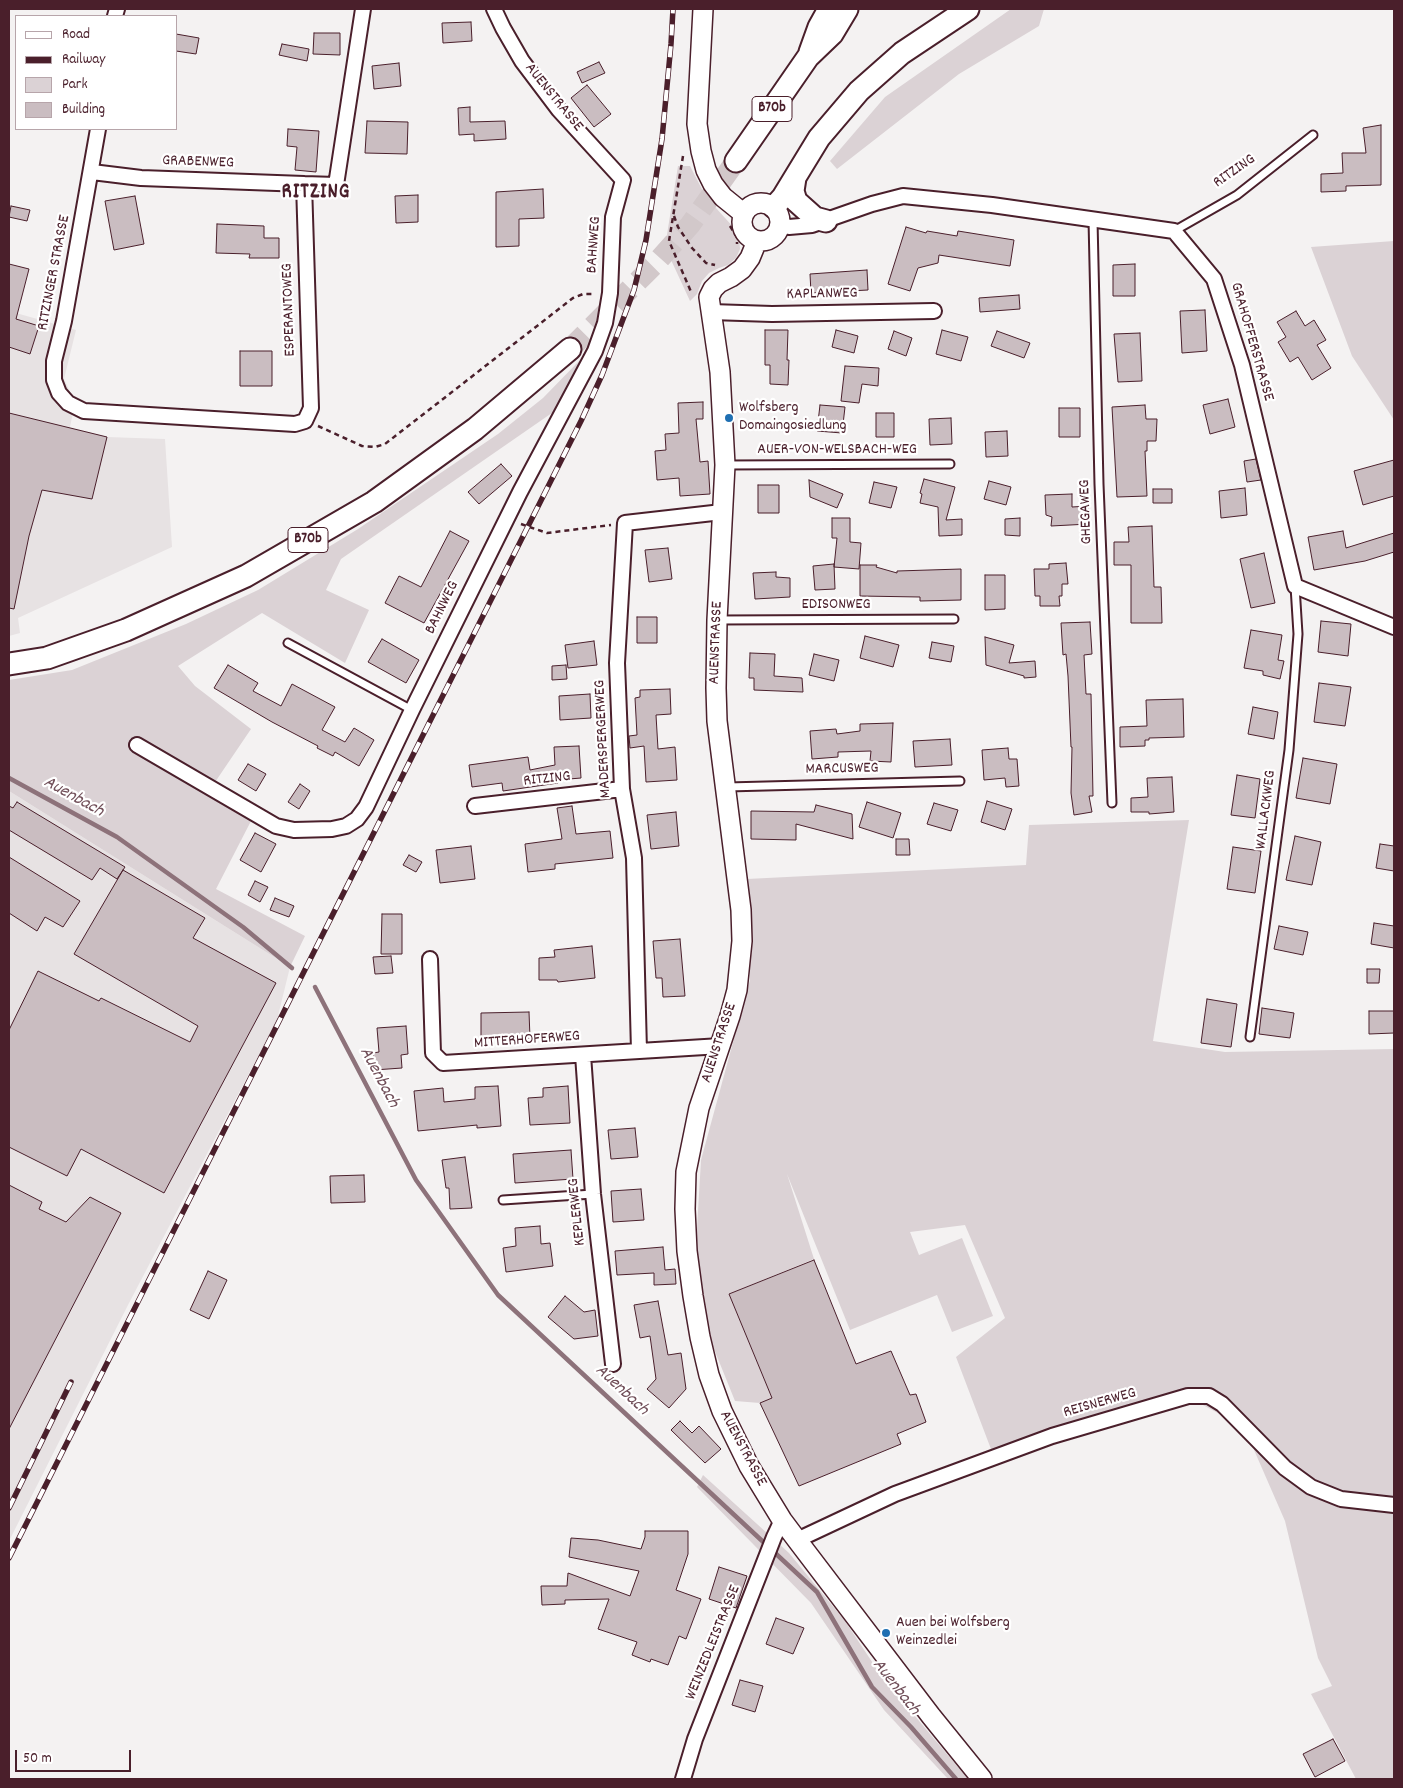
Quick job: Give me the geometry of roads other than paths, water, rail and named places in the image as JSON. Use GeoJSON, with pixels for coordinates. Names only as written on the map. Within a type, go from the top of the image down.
{"type":"FeatureCollection","features":[{"type":"Feature","properties":{"kind":"main road","name":"B70b"},"geometry":{"type":"LineString","coordinates":[[808,57],[819,27],[829,9]]}},
{"type":"Feature","properties":{"kind":"main road","name":"B70b"},"geometry":{"type":"LineString","coordinates":[[736,161],[808,57],[832,34],[847,9]]}},
{"type":"Feature","properties":{"kind":"main road"},"geometry":{"type":"LineString","coordinates":[[777,216],[783,197],[819,138],[858,91],[902,53],[968,9]]}},
{"type":"Feature","properties":{"kind":"main road"},"geometry":{"type":"LineString","coordinates":[[794,178],[793,191],[796,201],[815,218],[826,221]]}},
{"type":"Feature","properties":{"kind":"main road","name":"B70b"},"geometry":{"type":"LineString","coordinates":[[9,664],[47,658],[126,630],[246,576],[374,502],[475,429],[570,350]]}},
{"type":"Feature","properties":{"kind":"street"},"geometry":{"type":"LineString","coordinates":[[304,184],[336,185],[362,9]]}},
{"type":"Feature","properties":{"kind":"street","name":"AUENSTRASSE"},"geometry":{"type":"LineString","coordinates":[[494,9],[522,61],[548,96],[623,180]]}},
{"type":"Feature","properties":{"kind":"street"},"geometry":{"type":"LineString","coordinates":[[703,9],[698,124],[701,152],[706,170],[713,184],[723,197],[744,214]]}},
{"type":"Feature","properties":{"kind":"street","name":"RITZINGER STRASSE"},"geometry":{"type":"LineString","coordinates":[[98,130],[92,172],[64,321],[54,361],[54,380],[59,393],[68,403],[84,412],[295,424],[305,421]]}},
{"type":"Feature","properties":{"kind":"street","name":"GRABENWEG"},"geometry":{"type":"LineString","coordinates":[[92,172],[140,178],[304,184]]}},
{"type":"Feature","properties":{"kind":"street","name":"BAHNWEG"},"geometry":{"type":"LineString","coordinates":[[137,745],[276,826],[294,830],[332,829],[346,826],[357,819],[366,807],[520,492],[596,351],[605,323],[610,293],[613,217],[623,180]]}},
{"type":"Feature","properties":{"kind":"street","name":"ESPERANTOWEG"},"geometry":{"type":"LineString","coordinates":[[304,184],[311,408],[305,421]]}},
{"type":"Feature","properties":{"kind":"street"},"geometry":{"type":"LineString","coordinates":[[777,216],[777,233],[771,239],[762,242],[757,241],[748,236],[743,229],[742,219],[744,214],[751,206],[759,203],[769,204],[777,216],[789,227],[800,227],[826,221],[872,204],[903,196],[992,205],[1174,230]]}},
{"type":"Feature","properties":{"kind":"street","name":"GRAHOFFERSTRASSE"},"geometry":{"type":"LineString","coordinates":[[1174,230],[1214,279],[1242,365],[1295,586]]}},
{"type":"Feature","properties":{"kind":"street","name":"AUENSTRASSE"},"geometry":{"type":"LineString","coordinates":[[757,241],[750,258],[742,269],[713,288],[709,297],[720,372],[725,465],[717,620],[717,713],[741,910],[742,941],[736,990],[721,1046],[699,1108],[686,1172],[687,1251],[700,1338],[712,1384],[735,1440],[778,1529],[797,1540],[931,1716],[982,1779]]}},
{"type":"Feature","properties":{"kind":"street","name":"KAPLANWEG"},"geometry":{"type":"LineString","coordinates":[[711,312],[772,314],[934,310]]}},
{"type":"Feature","properties":{"kind":"street","name":"MADERSPERGERWEG"},"geometry":{"type":"LineString","coordinates":[[639,1051],[634,858],[622,789],[617,662],[625,523],[722,512]]}},
{"type":"Feature","properties":{"kind":"street"},"geometry":{"type":"LineString","coordinates":[[1295,586],[1394,627]]}},
{"type":"Feature","properties":{"kind":"street","name":"RITZING"},"geometry":{"type":"LineString","coordinates":[[475,806],[622,789]]}},
{"type":"Feature","properties":{"kind":"street","name":"MITTERHOFERWEG"},"geometry":{"type":"LineString","coordinates":[[430,959],[433,1054],[443,1063],[721,1046]]}},
{"type":"Feature","properties":{"kind":"street","name":"KEPLERWEG"},"geometry":{"type":"LineString","coordinates":[[583,1055],[593,1194],[612,1364]]}},
{"type":"Feature","properties":{"kind":"street","name":"REISNERWEG"},"geometry":{"type":"LineString","coordinates":[[797,1540],[895,1494],[1052,1436],[1188,1396],[1209,1396],[1222,1404],[1285,1468],[1311,1487],[1342,1499],[1394,1505]]}},
{"type":"Feature","properties":{"kind":"street","name":"WEINZEDLEISTRASSE"},"geometry":{"type":"LineString","coordinates":[[682,1779],[694,1739],[778,1529]]}},
{"type":"Feature","properties":{"kind":"lane","name":"RITZING"},"geometry":{"type":"LineString","coordinates":[[1174,230],[1237,195],[1313,135]]}},
{"type":"Feature","properties":{"kind":"lane","name":"GHEGAWEG"},"geometry":{"type":"LineString","coordinates":[[1093,220],[1099,484],[1112,804]]}},
{"type":"Feature","properties":{"kind":"lane","name":"AUER-VON-WELSBACH-WEG"},"geometry":{"type":"LineString","coordinates":[[725,465],[950,464]]}},
{"type":"Feature","properties":{"kind":"lane","name":"WALLACKWEG"},"geometry":{"type":"LineString","coordinates":[[1250,1037],[1289,750],[1298,634],[1295,586]]}},
{"type":"Feature","properties":{"kind":"lane","name":"EDISONWEG"},"geometry":{"type":"LineString","coordinates":[[717,620],[954,619]]}},
{"type":"Feature","properties":{"kind":"lane"},"geometry":{"type":"LineString","coordinates":[[288,643],[412,710]]}},
{"type":"Feature","properties":{"kind":"lane","name":"MARCUSWEG"},"geometry":{"type":"LineString","coordinates":[[725,787],[960,781]]}},
{"type":"Feature","properties":{"kind":"lane"},"geometry":{"type":"LineString","coordinates":[[503,1200],[593,1194]]}},
{"type":"Feature","properties":{"kind":"waterway","name":"Auenbach"},"geometry":{"type":"LineString","coordinates":[[9,778],[117,837],[243,927],[292,968]]}},
{"type":"Feature","properties":{"kind":"waterway","name":"Auenbach"},"geometry":{"type":"LineString","coordinates":[[315,987],[416,1180],[498,1295],[817,1592],[872,1687],[911,1727],[956,1779]]}},
{"type":"Feature","properties":{"kind":"tunnel"},"geometry":{"type":"LineString","coordinates":[[570,349],[655,264],[690,225],[736,161]]}},
{"type":"Feature","properties":{"kind":"railway"},"geometry":{"type":"LineString","coordinates":[[9,1558],[581,421],[602,375],[634,290],[646,240],[662,139],[673,9]]}},
{"type":"Feature","properties":{"kind":"railway"},"geometry":{"type":"LineString","coordinates":[[9,1508],[71,1382]]}},
{"type":"Feature","properties":{"kind":"place","name":"Wolfsberg Domaingosiedlung"},"geometry":{"type":"Point","coordinates":[729,418]}},
{"type":"Feature","properties":{"kind":"place","name":"Auen bei Wolfsberg Weinzedlei"},"geometry":{"type":"Point","coordinates":[886,1633]}},
{"type":"Feature","properties":{"kind":"district","name":"RITZING"},"geometry":{"type":"Point","coordinates":[316,194]}}]}
